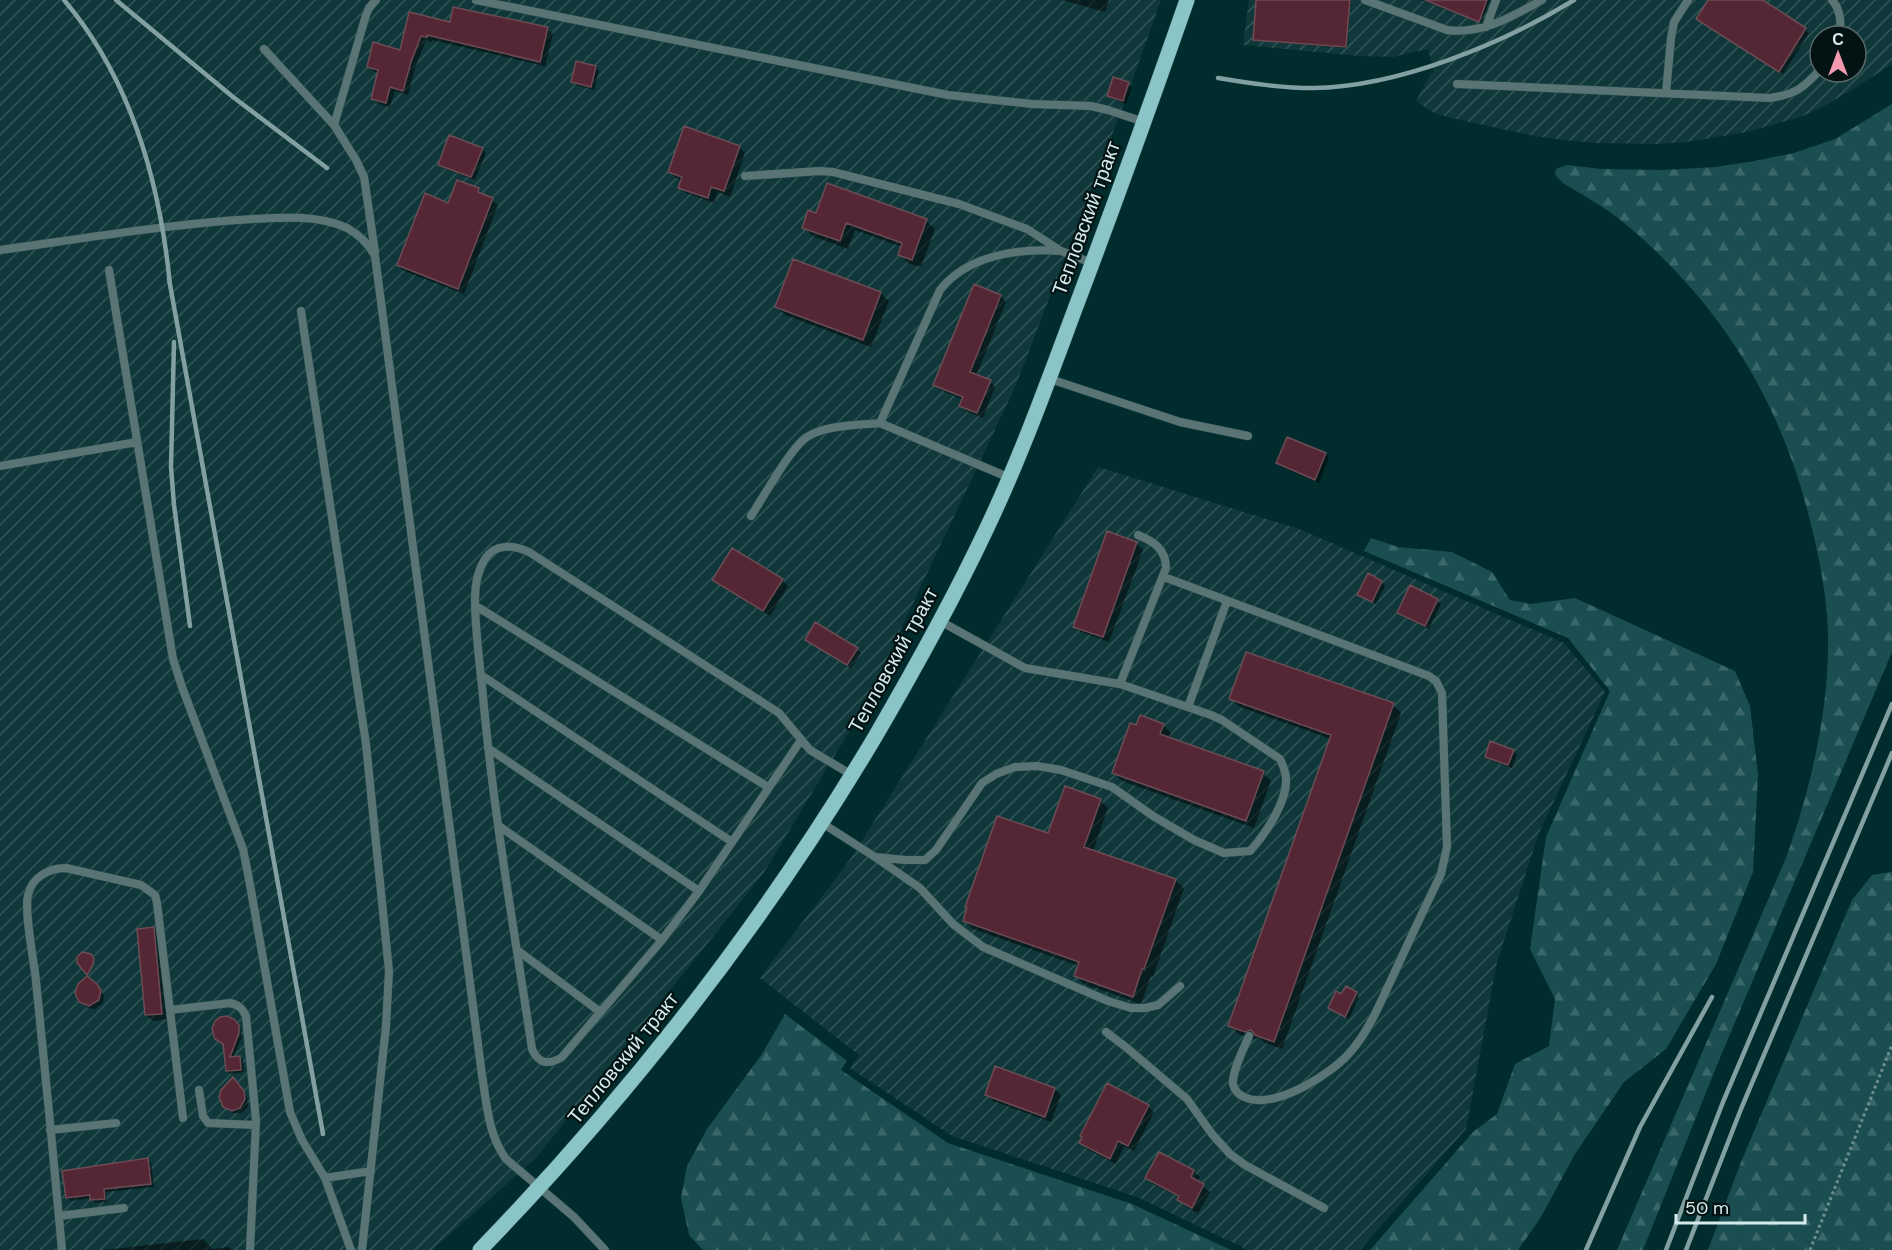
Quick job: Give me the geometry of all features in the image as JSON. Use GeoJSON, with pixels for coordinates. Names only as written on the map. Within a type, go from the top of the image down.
{"type":"FeatureCollection","features":[{"type":"Feature","properties":{"kind":"main road","name":"Тепловский тракт"},"geometry":{"type":"LineString","coordinates":[[480,1250],[540,1188],[634,1081],[715,977],[822,824],[895,702],[940,621],[1010,478],[1050,379],[1187,0]]}},
{"type":"Feature","properties":{"kind":"lane"},"geometry":{"type":"LineString","coordinates":[[334,125],[366,15],[376,0]]}},
{"type":"Feature","properties":{"kind":"lane"},"geometry":{"type":"LineString","coordinates":[[476,0],[948,95],[1023,103],[1091,106],[1144,122]]}},
{"type":"Feature","properties":{"kind":"lane"},"geometry":{"type":"LineString","coordinates":[[1365,0],[1447,30],[1470,31],[1517,14],[1542,0]]}},
{"type":"Feature","properties":{"kind":"lane"},"geometry":{"type":"LineString","coordinates":[[1486,27],[1496,0]]}},
{"type":"Feature","properties":{"kind":"lane"},"geometry":{"type":"LineString","coordinates":[[1666,93],[1674,22],[1688,0]]}},
{"type":"Feature","properties":{"kind":"lane"},"geometry":{"type":"LineString","coordinates":[[1832,0],[1837,5],[1841,24]]}},
{"type":"Feature","properties":{"kind":"lane"},"geometry":{"type":"LineString","coordinates":[[264,49],[334,125],[364,177],[492,1133],[506,1159],[574,1217],[605,1250]]}},
{"type":"Feature","properties":{"kind":"lane"},"geometry":{"type":"LineString","coordinates":[[1457,84],[1770,98],[1790,95],[1808,83]]}},
{"type":"Feature","properties":{"kind":"lane"},"geometry":{"type":"LineString","coordinates":[[745,176],[833,172],[959,204],[1028,229],[1060,251],[1092,262]]}},
{"type":"Feature","properties":{"kind":"lane"},"geometry":{"type":"LineString","coordinates":[[0,250],[161,227],[285,218],[310,219],[345,227],[367,242],[375,256]]}},
{"type":"Feature","properties":{"kind":"lane"},"geometry":{"type":"LineString","coordinates":[[880,423],[940,290],[950,278],[979,261],[999,255],[1039,250],[1060,251]]}},
{"type":"Feature","properties":{"kind":"lane"},"geometry":{"type":"LineString","coordinates":[[110,270],[173,659],[243,849],[290,1112],[298,1133],[325,1178],[351,1250]]}},
{"type":"Feature","properties":{"kind":"lane"},"geometry":{"type":"LineString","coordinates":[[301,312],[366,744],[389,971],[386,1026],[362,1250]]}},
{"type":"Feature","properties":{"kind":"lane"},"geometry":{"type":"LineString","coordinates":[[1050,379],[1180,422],[1248,436]]}},
{"type":"Feature","properties":{"kind":"lane"},"geometry":{"type":"LineString","coordinates":[[752,516],[796,448],[806,437],[840,427],[880,423],[1010,478]]}},
{"type":"Feature","properties":{"kind":"lane"},"geometry":{"type":"LineString","coordinates":[[0,466],[137,442]]}},
{"type":"Feature","properties":{"kind":"lane"},"geometry":{"type":"LineString","coordinates":[[1120,684],[1164,577],[1166,563],[1161,549],[1138,535]]}},
{"type":"Feature","properties":{"kind":"lane"},"geometry":{"type":"LineString","coordinates":[[801,740],[699,891],[662,939],[562,1057],[549,1062],[536,1058],[532,1049],[499,826],[481,675],[476,606],[477,582],[485,559],[491,552],[510,546],[529,552],[779,713],[815,754],[852,775]]}},
{"type":"Feature","properties":{"kind":"lane"},"geometry":{"type":"LineString","coordinates":[[1164,577],[1429,676],[1439,687],[1443,700],[1447,847],[1445,860],[1441,874],[1362,1037],[1341,1062],[1328,1072],[1287,1095],[1260,1101],[1241,1096],[1235,1090],[1233,1083],[1248,1036]]}},
{"type":"Feature","properties":{"kind":"lane"},"geometry":{"type":"LineString","coordinates":[[1188,707],[1227,601]]}},
{"type":"Feature","properties":{"kind":"lane"},"geometry":{"type":"LineString","coordinates":[[476,606],[768,787]]}},
{"type":"Feature","properties":{"kind":"lane"},"geometry":{"type":"LineString","coordinates":[[875,857],[925,860],[936,850],[982,783],[996,774],[1015,767],[1037,766],[1061,770],[1112,787],[1153,816],[1194,840],[1224,853],[1250,851],[1262,839],[1282,800],[1287,778],[1280,759],[1222,720],[1120,684],[1026,668],[940,621]]}},
{"type":"Feature","properties":{"kind":"lane"},"geometry":{"type":"LineString","coordinates":[[481,675],[732,842]]}},
{"type":"Feature","properties":{"kind":"lane"},"geometry":{"type":"LineString","coordinates":[[488,748],[699,891]]}},
{"type":"Feature","properties":{"kind":"lane"},"geometry":{"type":"LineString","coordinates":[[822,824],[920,888],[953,924],[983,947],[1108,1001],[1131,1008],[1158,1005],[1180,987]]}},
{"type":"Feature","properties":{"kind":"lane"},"geometry":{"type":"LineString","coordinates":[[499,826],[662,939]]}},
{"type":"Feature","properties":{"kind":"lane"},"geometry":{"type":"LineString","coordinates":[[62,1250],[27,906],[29,892],[38,879],[51,871],[66,868],[141,885],[155,895],[183,1118]]}},
{"type":"Feature","properties":{"kind":"lane"},"geometry":{"type":"LineString","coordinates":[[518,950],[599,1011]]}},
{"type":"Feature","properties":{"kind":"lane"},"geometry":{"type":"LineString","coordinates":[[170,1010],[230,1003],[243,1009],[246,1016],[256,1125],[250,1250]]}},
{"type":"Feature","properties":{"kind":"lane"},"geometry":{"type":"LineString","coordinates":[[1106,1032],[1187,1099],[1212,1134],[1230,1154],[1245,1165],[1324,1208]]}},
{"type":"Feature","properties":{"kind":"lane"},"geometry":{"type":"LineString","coordinates":[[199,1090],[203,1116],[208,1123],[256,1125]]}},
{"type":"Feature","properties":{"kind":"lane"},"geometry":{"type":"LineString","coordinates":[[50,1130],[116,1123]]}},
{"type":"Feature","properties":{"kind":"lane"},"geometry":{"type":"LineString","coordinates":[[325,1178],[371,1171]]}},
{"type":"Feature","properties":{"kind":"lane"},"geometry":{"type":"LineString","coordinates":[[59,1216],[124,1208]]}},
{"type":"Feature","properties":{"kind":"path"},"geometry":{"type":"LineString","coordinates":[[1810,1250],[1892,1044]]}},
{"type":"Feature","properties":{"kind":"shaded area"},"geometry":{"type":"Polygon","coordinates":[[[0,0],[1161,0],[1125,101],[1016,385],[864,707],[763,874],[536,1158],[432,1250],[0,1250],[0,0]]]}},
{"type":"Feature","properties":{"kind":"shaded area"},"geometry":{"type":"Polygon","coordinates":[[[1249,0],[1892,0],[1892,64],[1868,80],[1868,24],[1808,24],[1808,84],[1861,84],[1819,109],[1800,117],[1747,132],[1686,142],[1657,144],[1564,140],[1456,119],[1434,113],[1416,101],[1431,73],[1434,72],[1428,49],[1393,57],[1243,45],[1249,0]]]}},
{"type":"Feature","properties":{"kind":"shaded area"},"geometry":{"type":"Polygon","coordinates":[[[1098,467],[1299,529],[1564,643],[1605,692],[1539,833],[1497,962],[1466,1129],[1360,1250],[1248,1250],[1137,1197],[952,1136],[850,1068],[859,1055],[760,978],[849,861],[1098,467]]]}},
{"type":"Feature","properties":{"kind":"green space"},"geometry":{"type":"Polygon","coordinates":[[[1892,104],[1892,652],[1719,1060],[1643,1250],[1617,1250],[1786,858],[1811,776],[1817,747],[1826,689],[1828,632],[1825,593],[1818,554],[1800,485],[1785,442],[1746,364],[1722,327],[1695,292],[1664,259],[1614,215],[1563,183],[1556,176],[1555,171],[1567,165],[1601,169],[1663,170],[1715,167],[1755,161],[1794,153],[1835,139],[1892,104]]]}},
{"type":"Feature","properties":{"kind":"green space"},"geometry":{"type":"Polygon","coordinates":[[[1371,538],[1398,547],[1452,552],[1492,572],[1510,600],[1531,604],[1575,598],[1735,671],[1750,706],[1758,775],[1753,872],[1716,964],[1666,1049],[1624,1082],[1575,1154],[1541,1217],[1518,1250],[1370,1250],[1473,1132],[1497,1114],[1515,1064],[1549,1046],[1555,999],[1530,949],[1546,837],[1610,691],[1568,638],[1364,551],[1371,538]]]}},
{"type":"Feature","properties":{"kind":"green space"},"geometry":{"type":"Polygon","coordinates":[[[1892,872],[1892,1250],[1708,1250],[1741,1162],[1852,900],[1872,875],[1892,872]]]}},
{"type":"Feature","properties":{"kind":"green space"},"geometry":{"type":"Polygon","coordinates":[[[785,1014],[847,1061],[841,1070],[948,1143],[1132,1204],[1231,1250],[703,1250],[689,1235],[681,1198],[687,1166],[707,1129],[762,1054],[785,1014]]]}},
{"type":"Feature","properties":{"kind":"building"},"geometry":{"type":"Polygon","coordinates":[[[1256,0],[1350,0],[1346,47],[1253,40],[1256,0]]]}},
{"type":"Feature","properties":{"kind":"building"},"geometry":{"type":"Polygon","coordinates":[[[1425,0],[1487,0],[1479,22],[1425,0]]]}},
{"type":"Feature","properties":{"kind":"building"},"geometry":{"type":"Polygon","coordinates":[[[1708,0],[1763,0],[1806,28],[1779,72],[1696,19],[1708,0]]]}},
{"type":"Feature","properties":{"kind":"building"},"geometry":{"type":"Polygon","coordinates":[[[453,7],[548,27],[540,62],[427,35],[427,37],[421,36],[403,91],[390,87],[386,103],[371,99],[378,70],[367,67],[373,42],[400,50],[409,12],[450,22],[453,7]]]}},
{"type":"Feature","properties":{"kind":"building"},"geometry":{"type":"Polygon","coordinates":[[[576,61],[596,66],[591,87],[571,82],[576,61]]]}},
{"type":"Feature","properties":{"kind":"building"},"geometry":{"type":"Polygon","coordinates":[[[1113,77],[1129,82],[1123,101],[1107,96],[1113,77]]]}},
{"type":"Feature","properties":{"kind":"building"},"geometry":{"type":"Polygon","coordinates":[[[684,126],[740,146],[724,191],[711,187],[708,198],[678,188],[682,177],[668,172],[684,126]]]}},
{"type":"Feature","properties":{"kind":"building"},"geometry":{"type":"Polygon","coordinates":[[[449,135],[483,148],[471,177],[438,165],[449,135]]]}},
{"type":"Feature","properties":{"kind":"building"},"geometry":{"type":"Polygon","coordinates":[[[457,180],[479,188],[478,192],[493,198],[458,289],[397,265],[425,193],[448,203],[457,180]]]}},
{"type":"Feature","properties":{"kind":"building"},"geometry":{"type":"Polygon","coordinates":[[[827,183],[927,219],[912,260],[898,255],[902,243],[846,223],[840,241],[802,228],[808,210],[816,213],[827,183]]]}},
{"type":"Feature","properties":{"kind":"building"},"geometry":{"type":"Polygon","coordinates":[[[793,259],[881,292],[863,340],[775,307],[793,259]]]}},
{"type":"Feature","properties":{"kind":"building"},"geometry":{"type":"Polygon","coordinates":[[[974,284],[1001,295],[970,372],[991,380],[977,413],[959,406],[963,397],[933,385],[974,284]]]}},
{"type":"Feature","properties":{"kind":"building"},"geometry":{"type":"Polygon","coordinates":[[[1287,437],[1326,453],[1315,480],[1276,463],[1287,437]]]}},
{"type":"Feature","properties":{"kind":"building"},"geometry":{"type":"Polygon","coordinates":[[[1107,531],[1137,542],[1103,637],[1073,627],[1107,531]]]}},
{"type":"Feature","properties":{"kind":"building"},"geometry":{"type":"Polygon","coordinates":[[[732,548],[783,579],[763,611],[712,580],[732,548]]]}},
{"type":"Feature","properties":{"kind":"building"},"geometry":{"type":"Polygon","coordinates":[[[1368,573],[1382,581],[1372,602],[1357,595],[1368,573]]]}},
{"type":"Feature","properties":{"kind":"building"},"geometry":{"type":"Polygon","coordinates":[[[1410,585],[1438,599],[1425,626],[1397,613],[1410,585]]]}},
{"type":"Feature","properties":{"kind":"building"},"geometry":{"type":"Polygon","coordinates":[[[815,622],[858,648],[847,665],[805,640],[815,622]]]}},
{"type":"Feature","properties":{"kind":"building"},"geometry":{"type":"Polygon","coordinates":[[[1246,652],[1394,703],[1274,1042],[1255,1035],[1251,1030],[1245,1032],[1228,1026],[1331,735],[1229,699],[1246,652]]]}},
{"type":"Feature","properties":{"kind":"building"},"geometry":{"type":"Polygon","coordinates":[[[1140,715],[1164,724],[1160,734],[1264,771],[1246,821],[1112,773],[1130,723],[1136,725],[1140,715]]]}},
{"type":"Feature","properties":{"kind":"building"},"geometry":{"type":"Polygon","coordinates":[[[1490,741],[1514,750],[1508,765],[1485,757],[1490,741]]]}},
{"type":"Feature","properties":{"kind":"building"},"geometry":{"type":"Polygon","coordinates":[[[1065,786],[1101,799],[1084,847],[1176,879],[1133,997],[1074,976],[1079,962],[963,921],[967,907],[965,907],[997,816],[1048,833],[1065,786]]]}},
{"type":"Feature","properties":{"kind":"building"},"geometry":{"type":"Polygon","coordinates":[[[154,927],[162,1014],[145,1015],[137,929],[154,927]]]}},
{"type":"Feature","properties":{"kind":"building"},"geometry":{"type":"Polygon","coordinates":[[[82,952],[91,954],[94,959],[87,975],[77,963],[77,957],[82,952]]]}},
{"type":"Feature","properties":{"kind":"building"},"geometry":{"type":"Polygon","coordinates":[[[87,976],[101,990],[99,1000],[89,1006],[79,1002],[75,993],[78,984],[87,976]]]}},
{"type":"Feature","properties":{"kind":"building"},"geometry":{"type":"Polygon","coordinates":[[[1346,986],[1357,992],[1345,1017],[1328,1008],[1336,991],[1341,994],[1346,986]]]}},
{"type":"Feature","properties":{"kind":"building"},"geometry":{"type":"Polygon","coordinates":[[[227,1016],[239,1025],[239,1033],[230,1057],[240,1056],[241,1070],[226,1071],[223,1044],[215,1039],[213,1033],[212,1028],[215,1021],[227,1016]]]}},
{"type":"Feature","properties":{"kind":"building"},"geometry":{"type":"Polygon","coordinates":[[[995,1066],[1055,1088],[1045,1117],[985,1095],[995,1066]]]}},
{"type":"Feature","properties":{"kind":"building"},"geometry":{"type":"Polygon","coordinates":[[[233,1077],[244,1091],[245,1099],[240,1108],[232,1111],[223,1107],[219,1097],[221,1090],[233,1077]]]}},
{"type":"Feature","properties":{"kind":"building"},"geometry":{"type":"Polygon","coordinates":[[[1107,1083],[1149,1105],[1128,1146],[1118,1141],[1110,1159],[1079,1143],[1082,1137],[1080,1136],[1107,1083]]]}},
{"type":"Feature","properties":{"kind":"building"},"geometry":{"type":"Polygon","coordinates":[[[1159,1152],[1194,1170],[1191,1177],[1204,1184],[1192,1208],[1177,1200],[1179,1196],[1145,1178],[1159,1152]]]}},
{"type":"Feature","properties":{"kind":"building"},"geometry":{"type":"Polygon","coordinates":[[[148,1158],[151,1184],[104,1189],[105,1199],[90,1200],[90,1195],[66,1198],[62,1171],[148,1158]]]}},
{"type":"Feature","properties":{"kind":"railway"},"geometry":{"type":"LineString","coordinates":[[64,0],[88,31],[108,64],[139,134],[159,209],[170,285]]}},
{"type":"Feature","properties":{"kind":"railway"},"geometry":{"type":"LineString","coordinates":[[116,0],[233,97],[327,168]]}},
{"type":"Feature","properties":{"kind":"railway"},"geometry":{"type":"LineString","coordinates":[[1218,78],[1313,88],[1346,86],[1380,80],[1414,71],[1482,47],[1574,0]]}},
{"type":"Feature","properties":{"kind":"railway"},"geometry":{"type":"LineString","coordinates":[[169,279],[323,1134]]}},
{"type":"Feature","properties":{"kind":"railway"},"geometry":{"type":"LineString","coordinates":[[174,342],[171,467],[190,626]]}},
{"type":"Feature","properties":{"kind":"railway"},"geometry":{"type":"LineString","coordinates":[[1666,1250],[1723,1102],[1892,704]]}},
{"type":"Feature","properties":{"kind":"railway"},"geometry":{"type":"LineString","coordinates":[[1686,1250],[1741,1109],[1892,753]]}},
{"type":"Feature","properties":{"kind":"railway"},"geometry":{"type":"LineString","coordinates":[[1586,1250],[1640,1127],[1712,997]]}}]}
